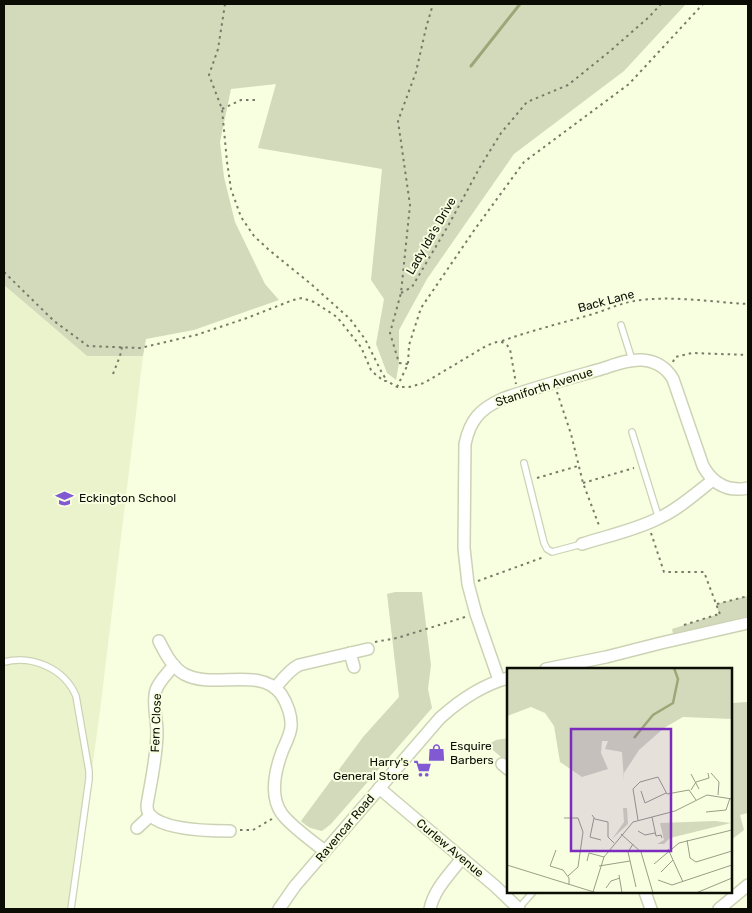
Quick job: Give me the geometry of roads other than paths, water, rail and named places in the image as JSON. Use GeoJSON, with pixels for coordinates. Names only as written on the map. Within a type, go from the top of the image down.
{"type":"FeatureCollection","features":[{"type":"Feature","properties":{"kind":"street","name":"Staniforth Avenue"},"geometry":{"type":"LineString","coordinates":[[504,679],[476,614],[468,584],[464,540],[464,453],[467,434],[472,422],[481,412],[490,405],[517,393],[632,360],[652,362],[662,366],[669,372],[678,390],[703,466],[713,480]]}},
{"type":"Feature","properties":{"kind":"street"},"geometry":{"type":"LineString","coordinates":[[582,544],[653,521],[669,513],[713,480],[722,486],[730,488],[740,490],[748,488]]}},
{"type":"Feature","properties":{"kind":"street"},"geometry":{"type":"LineString","coordinates":[[551,668],[606,657],[670,640],[748,623]]}},
{"type":"Feature","properties":{"kind":"street"},"geometry":{"type":"LineString","coordinates":[[159,641],[174,666],[184,674],[195,678],[213,680],[254,680],[265,682],[276,688],[286,704],[291,726],[274,783],[277,805],[282,814],[291,823],[325,851]]}},
{"type":"Feature","properties":{"kind":"street"},"geometry":{"type":"LineString","coordinates":[[276,688],[285,675],[299,665],[368,649]]}},
{"type":"Feature","properties":{"kind":"street"},"geometry":{"type":"LineString","coordinates":[[350,653],[354,667]]}},
{"type":"Feature","properties":{"kind":"street"},"geometry":{"type":"LineString","coordinates":[[606,657],[608,668]]}},
{"type":"Feature","properties":{"kind":"street","name":"Fern Close"},"geometry":{"type":"LineString","coordinates":[[150,816],[147,811],[147,804],[156,748],[156,691],[159,683],[174,666]]}},
{"type":"Feature","properties":{"kind":"street","name":"Ravencar Road"},"geometry":{"type":"LineString","coordinates":[[279,909],[295,886],[434,724],[467,696],[504,679]]}},
{"type":"Feature","properties":{"kind":"street","name":"Curlew Avenue"},"geometry":{"type":"LineString","coordinates":[[379,788],[495,886],[518,909]]}},
{"type":"Feature","properties":{"kind":"street"},"geometry":{"type":"LineString","coordinates":[[137,828],[150,816],[171,825],[208,826],[230,831]]}},
{"type":"Feature","properties":{"kind":"street"},"geometry":{"type":"LineString","coordinates":[[430,909],[431,902],[436,893],[462,858]]}},
{"type":"Feature","properties":{"kind":"street"},"geometry":{"type":"LineString","coordinates":[[719,909],[748,885]]}},
{"type":"Feature","properties":{"kind":"street"},"geometry":{"type":"LineString","coordinates":[[645,893],[651,909]]}},
{"type":"Feature","properties":{"kind":"street"},"geometry":{"type":"LineString","coordinates":[[730,899],[737,909]]}},
{"type":"Feature","properties":{"kind":"lane"},"geometry":{"type":"LineString","coordinates":[[621,325],[632,360]]}},
{"type":"Feature","properties":{"kind":"lane"},"geometry":{"type":"LineString","coordinates":[[632,432],[642,466],[653,521]]}},
{"type":"Feature","properties":{"kind":"lane"},"geometry":{"type":"LineString","coordinates":[[524,463],[547,549],[552,552],[582,544]]}},
{"type":"Feature","properties":{"kind":"lane"},"geometry":{"type":"LineString","coordinates":[[4,662],[29,660],[41,663],[64,678],[72,687],[76,696],[89,779],[71,909]]}},
{"type":"Feature","properties":{"kind":"lane"},"geometry":{"type":"LineString","coordinates":[[518,909],[532,893]]}},
{"type":"Feature","properties":{"kind":"waterway"},"geometry":{"type":"LineString","coordinates":[[471,66],[520,4]]}},
{"type":"Feature","properties":{"kind":"place","name":"Eckington School"},"geometry":{"type":"Point","coordinates":[65,498]}},
{"type":"Feature","properties":{"kind":"place","name":"Esquire Barbers"},"geometry":{"type":"Point","coordinates":[436,753]}},
{"type":"Feature","properties":{"kind":"place","name":"Harry's General Store"},"geometry":{"type":"Point","coordinates":[423,769]}}]}
